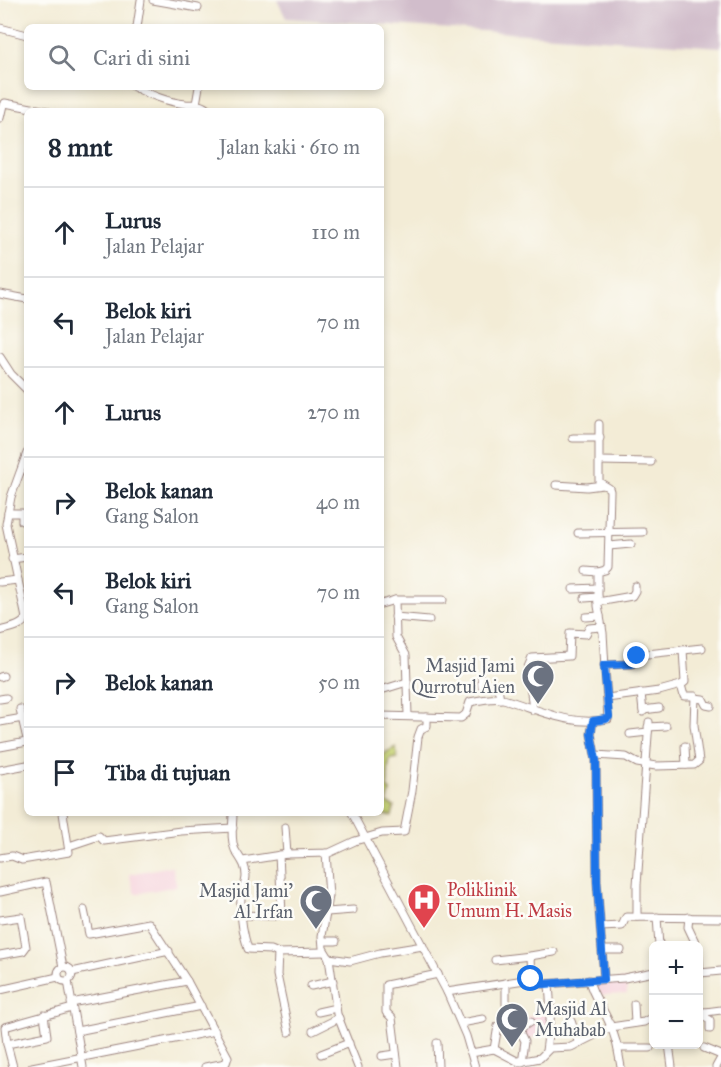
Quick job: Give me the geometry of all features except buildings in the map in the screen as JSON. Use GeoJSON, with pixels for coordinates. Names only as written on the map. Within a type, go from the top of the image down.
{"type":"FeatureCollection","features":[{"type":"Feature","properties":{"kind":"street"},"geometry":{"type":"LineString","coordinates":[[137,24],[141,0]]}},
{"type":"Feature","properties":{"kind":"street"},"geometry":{"type":"LineString","coordinates":[[153,0],[198,8]]}},
{"type":"Feature","properties":{"kind":"street"},"geometry":{"type":"LineString","coordinates":[[0,30],[24,34]]}},
{"type":"Feature","properties":{"kind":"street"},"geometry":{"type":"LineString","coordinates":[[140,90],[184,107],[196,104],[205,108]]}},
{"type":"Feature","properties":{"kind":"street"},"geometry":{"type":"LineString","coordinates":[[196,104],[198,90]]}},
{"type":"Feature","properties":{"kind":"street"},"geometry":{"type":"LineString","coordinates":[[0,118],[5,103],[31,108]]}},
{"type":"Feature","properties":{"kind":"street"},"geometry":{"type":"LineString","coordinates":[[0,294],[24,298]]}},
{"type":"Feature","properties":{"kind":"street"},"geometry":{"type":"LineString","coordinates":[[0,357],[11,374],[24,387]]}},
{"type":"Feature","properties":{"kind":"street"},"geometry":{"type":"LineString","coordinates":[[586,571],[598,572],[607,569],[610,491],[607,486],[599,482],[599,424]]}},
{"type":"Feature","properties":{"kind":"street"},"geometry":{"type":"LineString","coordinates":[[573,438],[600,438]]}},
{"type":"Feature","properties":{"kind":"street"},"geometry":{"type":"LineString","coordinates":[[24,461],[11,497],[6,530],[24,605]]}},
{"type":"Feature","properties":{"kind":"street"},"geometry":{"type":"LineString","coordinates":[[600,461],[651,462]]}},
{"type":"Feature","properties":{"kind":"street"},"geometry":{"type":"LineString","coordinates":[[556,485],[587,487],[603,485]]}},
{"type":"Feature","properties":{"kind":"street"},"geometry":{"type":"LineString","coordinates":[[0,496],[11,497]]}},
{"type":"Feature","properties":{"kind":"street"},"geometry":{"type":"LineString","coordinates":[[8,513],[22,513],[22,521],[24,521]]}},
{"type":"Feature","properties":{"kind":"street"},"geometry":{"type":"LineString","coordinates":[[578,533],[643,532]]}},
{"type":"Feature","properties":{"kind":"street"},"geometry":{"type":"LineString","coordinates":[[609,546],[631,544]]}},
{"type":"Feature","properties":{"kind":"street"},"geometry":{"type":"LineString","coordinates":[[12,559],[24,557]]}},
{"type":"Feature","properties":{"kind":"street"},"geometry":{"type":"LineString","coordinates":[[384,716],[460,718],[466,714],[470,702],[500,699],[533,710],[576,720],[608,719],[598,600],[598,572]]}},
{"type":"Feature","properties":{"kind":"street"},"geometry":{"type":"LineString","coordinates":[[0,582],[24,576]]}},
{"type":"Feature","properties":{"kind":"street"},"geometry":{"type":"LineString","coordinates":[[585,598],[598,600],[632,596],[635,586]]}},
{"type":"Feature","properties":{"kind":"street"},"geometry":{"type":"LineString","coordinates":[[573,589],[598,588]]}},
{"type":"Feature","properties":{"kind":"street"},"geometry":{"type":"LineString","coordinates":[[395,600],[396,637],[406,654],[408,716]]}},
{"type":"Feature","properties":{"kind":"street"},"geometry":{"type":"LineString","coordinates":[[384,603],[395,600],[443,600]]}},
{"type":"Feature","properties":{"kind":"street"},"geometry":{"type":"LineString","coordinates":[[586,617],[600,616]]}},
{"type":"Feature","properties":{"kind":"street"},"geometry":{"type":"LineString","coordinates":[[395,617],[429,620]]}},
{"type":"Feature","properties":{"kind":"street"},"geometry":{"type":"LineString","coordinates":[[0,631],[17,626],[24,621]]}},
{"type":"Feature","properties":{"kind":"street"},"geometry":{"type":"LineString","coordinates":[[533,710],[528,667],[532,658],[569,656],[569,634],[586,634],[589,628],[602,627]]}},
{"type":"Feature","properties":{"kind":"street"},"geometry":{"type":"LineString","coordinates":[[604,665],[632,664],[638,655],[702,648]]}},
{"type":"Feature","properties":{"kind":"street"},"geometry":{"type":"LineString","coordinates":[[607,698],[659,691],[681,685],[685,682],[683,650]]}},
{"type":"Feature","properties":{"kind":"street"},"geometry":{"type":"LineString","coordinates":[[482,678],[482,687],[498,687],[500,699]]}},
{"type":"Feature","properties":{"kind":"street"},"geometry":{"type":"LineString","coordinates":[[384,689],[407,682]]}},
{"type":"Feature","properties":{"kind":"street"},"geometry":{"type":"LineString","coordinates":[[681,685],[684,696],[703,699],[706,705],[711,706]]}},
{"type":"Feature","properties":{"kind":"street"},"geometry":{"type":"LineString","coordinates":[[641,693],[643,711],[659,708]]}},
{"type":"Feature","properties":{"kind":"street"},"geometry":{"type":"LineString","coordinates":[[596,755],[626,757],[646,765],[694,765],[699,761],[694,725],[695,698]]}},
{"type":"Feature","properties":{"kind":"street"},"geometry":{"type":"LineString","coordinates":[[20,709],[24,724]]}},
{"type":"Feature","properties":{"kind":"street"},"geometry":{"type":"LineString","coordinates":[[243,861],[283,855],[332,853],[365,838],[405,831],[418,737],[421,729],[426,728],[427,717]]}},
{"type":"Feature","properties":{"kind":"street"},"geometry":{"type":"LineString","coordinates":[[0,722],[23,718]]}},
{"type":"Feature","properties":{"kind":"street"},"geometry":{"type":"LineString","coordinates":[[593,721],[592,739],[596,755],[597,881],[604,979]]}},
{"type":"Feature","properties":{"kind":"street"},"geometry":{"type":"LineString","coordinates":[[630,734],[648,727],[666,726]]}},
{"type":"Feature","properties":{"kind":"street"},"geometry":{"type":"LineString","coordinates":[[637,917],[637,885],[648,727]]}},
{"type":"Feature","properties":{"kind":"street"},"geometry":{"type":"LineString","coordinates":[[0,747],[24,742]]}},
{"type":"Feature","properties":{"kind":"street"},"geometry":{"type":"LineString","coordinates":[[685,746],[686,765]]}},
{"type":"Feature","properties":{"kind":"street"},"geometry":{"type":"LineString","coordinates":[[0,770],[24,766]]}},
{"type":"Feature","properties":{"kind":"street"},"geometry":{"type":"LineString","coordinates":[[0,858],[16,856],[19,860],[68,853],[70,851],[64,816]]}},
{"type":"Feature","properties":{"kind":"street"},"geometry":{"type":"LineString","coordinates":[[233,816],[233,841],[236,852],[243,861],[246,878],[241,897],[248,949],[327,955],[350,961],[423,946]]}},
{"type":"Feature","properties":{"kind":"street"},"geometry":{"type":"LineString","coordinates":[[354,816],[447,992],[475,1067]]}},
{"type":"Feature","properties":{"kind":"street"},"geometry":{"type":"LineString","coordinates":[[242,915],[275,916],[282,914],[283,902],[279,889],[285,826]]}},
{"type":"Feature","properties":{"kind":"street"},"geometry":{"type":"LineString","coordinates":[[69,846],[99,836],[104,841],[181,831],[233,828]]}},
{"type":"Feature","properties":{"kind":"street"},"geometry":{"type":"LineString","coordinates":[[326,854],[329,896],[323,941],[336,1008],[358,1067]]}},
{"type":"Feature","properties":{"kind":"street"},"geometry":{"type":"LineString","coordinates":[[0,892],[46,882],[63,967]]}},
{"type":"Feature","properties":{"kind":"street"},"geometry":{"type":"LineString","coordinates":[[84,910],[89,934],[149,923],[187,981],[228,1057],[228,1061],[205,1067]]}},
{"type":"Feature","properties":{"kind":"street"},"geometry":{"type":"LineString","coordinates":[[327,912],[352,910]]}},
{"type":"Feature","properties":{"kind":"street"},"geometry":{"type":"LineString","coordinates":[[0,920],[21,917],[26,947],[23,951],[0,956]]}},
{"type":"Feature","properties":{"kind":"street"},"geometry":{"type":"LineString","coordinates":[[601,927],[620,926],[624,918],[637,917],[721,918]]}},
{"type":"Feature","properties":{"kind":"street"},"geometry":{"type":"LineString","coordinates":[[657,917],[659,941]]}},
{"type":"Feature","properties":{"kind":"street"},"geometry":{"type":"LineString","coordinates":[[689,917],[688,927],[695,941]]}},
{"type":"Feature","properties":{"kind":"street"},"geometry":{"type":"LineString","coordinates":[[323,941],[336,941]]}},
{"type":"Feature","properties":{"kind":"street"},"geometry":{"type":"LineString","coordinates":[[603,950],[621,950]]}},
{"type":"Feature","properties":{"kind":"street"},"geometry":{"type":"LineString","coordinates":[[72,972],[169,951]]}},
{"type":"Feature","properties":{"kind":"street"},"geometry":{"type":"LineString","coordinates":[[495,960],[554,952]]}},
{"type":"Feature","properties":{"kind":"street"},"geometry":{"type":"LineString","coordinates":[[278,953],[276,963],[278,981],[289,1032]]}},
{"type":"Feature","properties":{"kind":"street"},"geometry":{"type":"LineString","coordinates":[[530,956],[531,979],[534,984],[604,979],[649,973]]}},
{"type":"Feature","properties":{"kind":"street"},"geometry":{"type":"LineString","coordinates":[[63,967],[67,967],[72,972]]}},
{"type":"Feature","properties":{"kind":"street"},"geometry":{"type":"LineString","coordinates":[[58,977],[63,967]]}},
{"type":"Feature","properties":{"kind":"street"},"geometry":{"type":"LineString","coordinates":[[703,973],[721,971]]}},
{"type":"Feature","properties":{"kind":"street"},"geometry":{"type":"LineString","coordinates":[[72,972],[71,979],[68,981],[83,1067]]}},
{"type":"Feature","properties":{"kind":"street"},"geometry":{"type":"LineString","coordinates":[[398,1067],[392,1018],[386,1012],[387,984],[438,974]]}},
{"type":"Feature","properties":{"kind":"street"},"geometry":{"type":"LineString","coordinates":[[58,977],[62,981],[68,981]]}},
{"type":"Feature","properties":{"kind":"street"},"geometry":{"type":"LineString","coordinates":[[0,990],[58,977]]}},
{"type":"Feature","properties":{"kind":"street"},"geometry":{"type":"LineString","coordinates":[[447,992],[531,979]]}},
{"type":"Feature","properties":{"kind":"street"},"geometry":{"type":"LineString","coordinates":[[589,980],[611,1027],[621,1067]]}},
{"type":"Feature","properties":{"kind":"street"},"geometry":{"type":"LineString","coordinates":[[13,1067],[5,1027],[72,1005],[187,981]]}},
{"type":"Feature","properties":{"kind":"street"},"geometry":{"type":"LineString","coordinates":[[506,983],[506,1004]]}},
{"type":"Feature","properties":{"kind":"street"},"geometry":{"type":"LineString","coordinates":[[546,1051],[551,1012],[549,984]]}},
{"type":"Feature","properties":{"kind":"street"},"geometry":{"type":"LineString","coordinates":[[310,986],[333,985]]}},
{"type":"Feature","properties":{"kind":"street"},"geometry":{"type":"LineString","coordinates":[[324,991],[333,985]]}},
{"type":"Feature","properties":{"kind":"street"},"geometry":{"type":"LineString","coordinates":[[634,1004],[635,1023]]}},
{"type":"Feature","properties":{"kind":"street"},"geometry":{"type":"LineString","coordinates":[[76,1031],[201,1006]]}},
{"type":"Feature","properties":{"kind":"street"},"geometry":{"type":"LineString","coordinates":[[318,1012],[336,1008]]}},
{"type":"Feature","properties":{"kind":"street"},"geometry":{"type":"LineString","coordinates":[[703,1012],[721,1010]]}},
{"type":"Feature","properties":{"kind":"street"},"geometry":{"type":"LineString","coordinates":[[7,1044],[47,1036],[44,1015]]}},
{"type":"Feature","properties":{"kind":"street"},"geometry":{"type":"LineString","coordinates":[[703,1015],[710,1020],[711,1029]]}},
{"type":"Feature","properties":{"kind":"street"},"geometry":{"type":"LineString","coordinates":[[471,1053],[494,1049],[522,1062],[540,1058],[550,1047],[571,1047],[611,1027],[644,1022],[649,1017]]}},
{"type":"Feature","properties":{"kind":"street"},"geometry":{"type":"LineString","coordinates":[[313,1031],[339,1018]]}},
{"type":"Feature","properties":{"kind":"street"},"geometry":{"type":"LineString","coordinates":[[460,1023],[483,1019]]}},
{"type":"Feature","properties":{"kind":"street"},"geometry":{"type":"LineString","coordinates":[[522,1062],[525,1041],[521,1033],[522,1027],[531,1021]]}},
{"type":"Feature","properties":{"kind":"street"},"geometry":{"type":"LineString","coordinates":[[571,1021],[579,1044]]}},
{"type":"Feature","properties":{"kind":"street"},"geometry":{"type":"LineString","coordinates":[[494,1049],[498,1026]]}},
{"type":"Feature","properties":{"kind":"street"},"geometry":{"type":"LineString","coordinates":[[33,1067],[215,1031]]}},
{"type":"Feature","properties":{"kind":"street"},"geometry":{"type":"LineString","coordinates":[[321,1054],[349,1043]]}},
{"type":"Feature","properties":{"kind":"street"},"geometry":{"type":"LineString","coordinates":[[437,1043],[438,1067]]}},
{"type":"Feature","properties":{"kind":"street"},"geometry":{"type":"LineString","coordinates":[[618,1048],[649,1047]]}},
{"type":"Feature","properties":{"kind":"street"},"geometry":{"type":"LineString","coordinates":[[704,1048],[721,1057],[716,1067]]}},
{"type":"Feature","properties":{"kind":"street"},"geometry":{"type":"LineString","coordinates":[[670,1049],[672,1067]]}},
{"type":"Feature","properties":{"kind":"street"},"geometry":{"type":"LineString","coordinates":[[382,1056],[396,1054]]}},
{"type":"Feature","properties":{"kind":"shaded area"},"geometry":{"type":"Polygon","coordinates":[[[277,0],[721,0],[721,47],[384,24],[286,18],[277,0]]]}},
{"type":"Feature","properties":{"kind":"shaded area"},"geometry":{"type":"Polygon","coordinates":[[[172,866],[177,886],[135,894],[129,874],[172,866]]]}},
{"type":"Feature","properties":{"kind":"shaded area"},"geometry":{"type":"Polygon","coordinates":[[[597,980],[626,980],[627,994],[601,995],[596,986],[597,980]]]}},
{"type":"Feature","properties":{"kind":"shaded area"},"geometry":{"type":"Polygon","coordinates":[[[540,1011],[549,1011],[547,1035],[530,1038],[529,1058],[520,1060],[524,1038],[505,1032],[501,1022],[524,1015],[526,1018],[540,1011]]]}},
{"type":"Feature","properties":{"kind":"green space"},"geometry":{"type":"Polygon","coordinates":[[[396,747],[397,758],[390,759],[387,788],[390,791],[387,803],[394,807],[392,816],[384,814],[385,753],[396,747]]]}},
{"type":"Feature","properties":{"kind":"place","name":"Masjid Jami Qurrotul Aien"},"geometry":{"type":"Point","coordinates":[538,705]}},
{"type":"Feature","properties":{"kind":"place","name":"Poliklinik Umum H. Masis"},"geometry":{"type":"Point","coordinates":[424,929]}},
{"type":"Feature","properties":{"kind":"place","name":"Masjid Jami' Al Irfan"},"geometry":{"type":"Point","coordinates":[316,930]}},
{"type":"Feature","properties":{"kind":"place","name":"Masjid Al Muhabab"},"geometry":{"type":"Point","coordinates":[512,1048]}},
{"type":"Feature","properties":{"kind":"route"},"geometry":{"type":"LineString","coordinates":[[531,979],[534,984],[604,979],[597,881],[596,760],[591,734],[593,721],[609,717],[604,665],[632,664],[637,656]]}}]}
